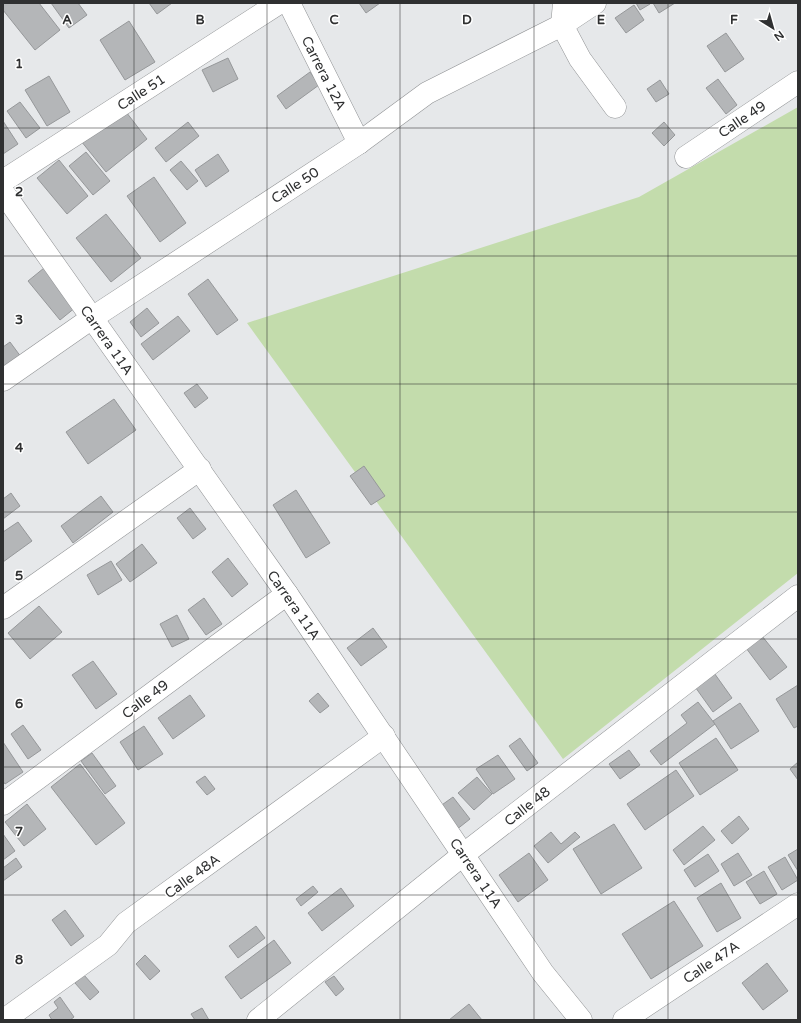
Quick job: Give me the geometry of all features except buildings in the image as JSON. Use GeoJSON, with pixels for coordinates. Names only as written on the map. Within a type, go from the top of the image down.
{"type":"FeatureCollection","features":[{"type":"Feature","properties":{"kind":"street","name":"Calle 51"},"geometry":{"type":"LineString","coordinates":[[3,181],[279,3]]}},
{"type":"Feature","properties":{"kind":"street","name":"Carrera 12A"},"geometry":{"type":"LineString","coordinates":[[288,3],[359,143]]}},
{"type":"Feature","properties":{"kind":"street"},"geometry":{"type":"LineString","coordinates":[[564,3],[562,25],[580,59],[615,107]]}},
{"type":"Feature","properties":{"kind":"street","name":"Calle 50"},"geometry":{"type":"LineString","coordinates":[[3,380],[92,318],[359,143],[427,93],[562,25],[595,3]]}},
{"type":"Feature","properties":{"kind":"street","name":"Calle 49"},"geometry":{"type":"LineString","coordinates":[[686,157],[798,82]]}},
{"type":"Feature","properties":{"kind":"street","name":"Carrera 11A"},"geometry":{"type":"LineString","coordinates":[[3,192],[287,594],[543,973],[581,1020]]}},
{"type":"Feature","properties":{"kind":"street"},"geometry":{"type":"LineString","coordinates":[[3,608],[200,469]]}},
{"type":"Feature","properties":{"kind":"street","name":"Calle 49"},"geometry":{"type":"LineString","coordinates":[[3,804],[287,594]]}},
{"type":"Feature","properties":{"kind":"street","name":"Calle 48"},"geometry":{"type":"LineString","coordinates":[[258,1020],[464,854],[797,599]]}},
{"type":"Feature","properties":{"kind":"street","name":"Calle 48A"},"geometry":{"type":"LineString","coordinates":[[4,1020],[108,945],[126,923],[384,736]]}},
{"type":"Feature","properties":{"kind":"street","name":"Calle 47A"},"geometry":{"type":"LineString","coordinates":[[624,1020],[651,1013],[798,904]]}},
{"type":"Feature","properties":{"kind":"green space"},"geometry":{"type":"Polygon","coordinates":[[[798,107],[798,573],[563,759],[247,323],[639,197],[798,107]]]}}]}
